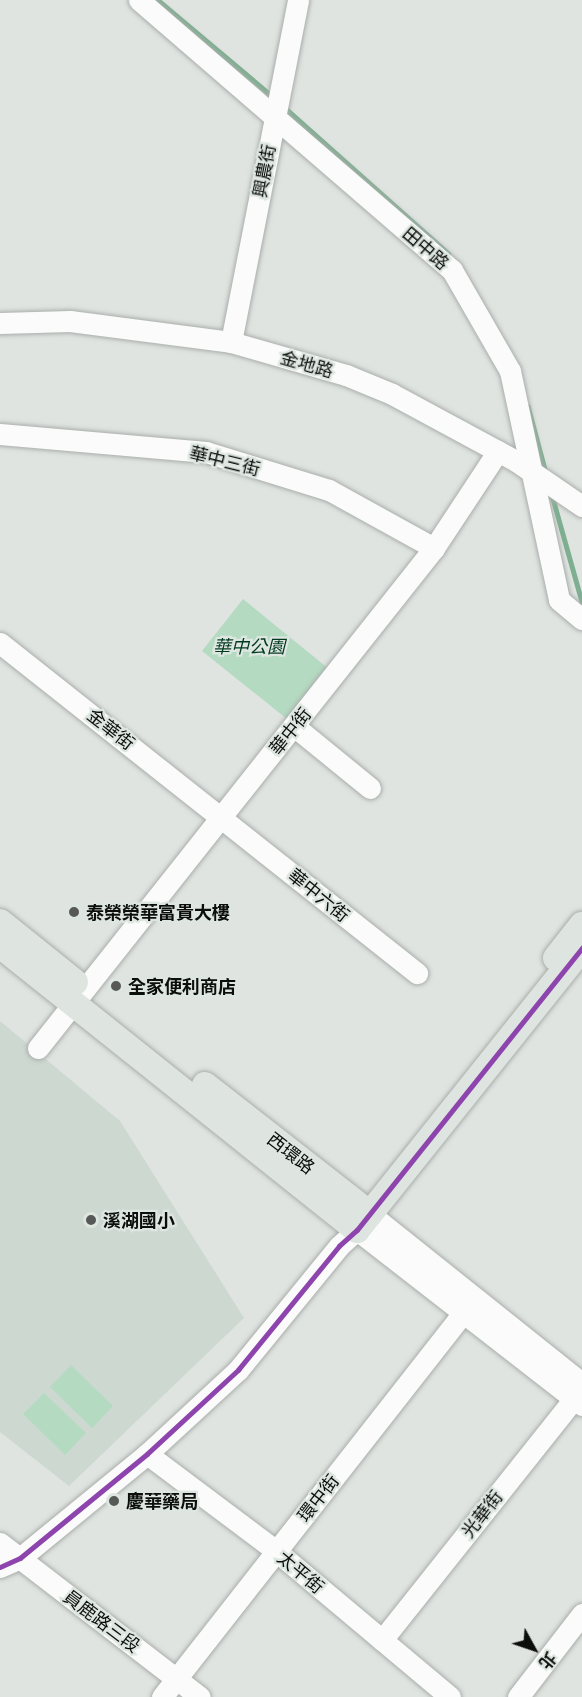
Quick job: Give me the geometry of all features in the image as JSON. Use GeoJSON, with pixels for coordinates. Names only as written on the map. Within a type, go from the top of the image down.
{"type":"FeatureCollection","features":[{"type":"Feature","properties":{"kind":"main road","name":"西環路"},"geometry":{"type":"LineString","coordinates":[[0,922],[79,997],[354,1224]]}},
{"type":"Feature","properties":{"kind":"main road"},"geometry":{"type":"LineString","coordinates":[[354,1224],[582,925]]}},
{"type":"Feature","properties":{"kind":"main road","name":"西環路"},"geometry":{"type":"LineString","coordinates":[[0,945],[79,997]]}},
{"type":"Feature","properties":{"kind":"main road"},"geometry":{"type":"LineString","coordinates":[[354,1224],[582,948]]}},
{"type":"Feature","properties":{"kind":"street","name":"田中路"},"geometry":{"type":"LineString","coordinates":[[139,0],[452,270],[510,371],[559,600],[582,619]]}},
{"type":"Feature","properties":{"kind":"street","name":"興農街"},"geometry":{"type":"LineString","coordinates":[[231,342],[298,0]]}},
{"type":"Feature","properties":{"kind":"street","name":"金地路"},"geometry":{"type":"LineString","coordinates":[[0,322],[70,321],[231,342],[374,387],[498,451],[532,471],[582,506]]}},
{"type":"Feature","properties":{"kind":"street","name":"華中三街"},"geometry":{"type":"LineString","coordinates":[[0,434],[206,452],[329,490],[434,548]]}},
{"type":"Feature","properties":{"kind":"street","name":"華中街"},"geometry":{"type":"LineString","coordinates":[[38,1048],[434,548],[498,451]]}},
{"type":"Feature","properties":{"kind":"street","name":"金華街"},"geometry":{"type":"LineString","coordinates":[[0,643],[221,816]]}},
{"type":"Feature","properties":{"kind":"street"},"geometry":{"type":"LineString","coordinates":[[294,726],[370,788]]}},
{"type":"Feature","properties":{"kind":"street","name":"華中六街"},"geometry":{"type":"LineString","coordinates":[[221,816],[417,973]]}},
{"type":"Feature","properties":{"kind":"street"},"geometry":{"type":"LineString","coordinates":[[0,1567],[21,1558],[147,1454],[238,1370],[354,1224]]}},
{"type":"Feature","properties":{"kind":"street","name":"西環路"},"geometry":{"type":"LineString","coordinates":[[354,1224],[470,1305],[580,1394]]}},
{"type":"Feature","properties":{"kind":"street","name":"環中街"},"geometry":{"type":"LineString","coordinates":[[162,1697],[470,1305]]}},
{"type":"Feature","properties":{"kind":"street","name":"光華街"},"geometry":{"type":"LineString","coordinates":[[382,1640],[580,1394]]}},
{"type":"Feature","properties":{"kind":"street","name":"太平街"},"geometry":{"type":"LineString","coordinates":[[147,1454],[276,1551],[450,1697]]}},
{"type":"Feature","properties":{"kind":"street","name":"員鹿路三段"},"geometry":{"type":"LineString","coordinates":[[0,1543],[200,1697]]}},
{"type":"Feature","properties":{"kind":"street"},"geometry":{"type":"LineString","coordinates":[[518,1697],[582,1614]]}},
{"type":"Feature","properties":{"kind":"shaded area","name":"溪湖國小"},"geometry":{"type":"Polygon","coordinates":[[[0,1021],[120,1121],[244,1318],[69,1486],[0,1432],[0,1021]]]}},
{"type":"Feature","properties":{"kind":"green space","name":"華中公園"},"geometry":{"type":"Polygon","coordinates":[[[243,599],[329,669],[287,719],[202,651],[243,599]]]}},
{"type":"Feature","properties":{"kind":"green space"},"geometry":{"type":"Polygon","coordinates":[[[71,1365],[113,1406],[92,1428],[50,1387],[71,1365]]]}},
{"type":"Feature","properties":{"kind":"green space"},"geometry":{"type":"Polygon","coordinates":[[[44,1393],[86,1433],[65,1455],[23,1414],[44,1393]]]}},
{"type":"Feature","properties":{"kind":"waterway"},"geometry":{"type":"LineString","coordinates":[[158,0],[273,97]]}},
{"type":"Feature","properties":{"kind":"waterway"},"geometry":{"type":"LineString","coordinates":[[284,107],[448,253]]}},
{"type":"Feature","properties":{"kind":"waterway"},"geometry":{"type":"LineString","coordinates":[[528,406],[546,473]]}},
{"type":"Feature","properties":{"kind":"waterway"},"geometry":{"type":"LineString","coordinates":[[552,495],[582,602]]}},
{"type":"Feature","properties":{"kind":"transit line"},"geometry":{"type":"LineString","coordinates":[[0,1567],[20,1558],[147,1454],[238,1370],[339,1246],[357,1230],[582,948]]}},
{"type":"Feature","properties":{"kind":"place","name":"泰榮榮華富貴大樓"},"geometry":{"type":"Point","coordinates":[74,912]}},
{"type":"Feature","properties":{"kind":"place","name":"全家便利商店"},"geometry":{"type":"Point","coordinates":[116,986]}},
{"type":"Feature","properties":{"kind":"place","name":"溪湖國小"},"geometry":{"type":"Point","coordinates":[91,1220]}},
{"type":"Feature","properties":{"kind":"place","name":"慶華藥局"},"geometry":{"type":"Point","coordinates":[114,1501]}}]}
